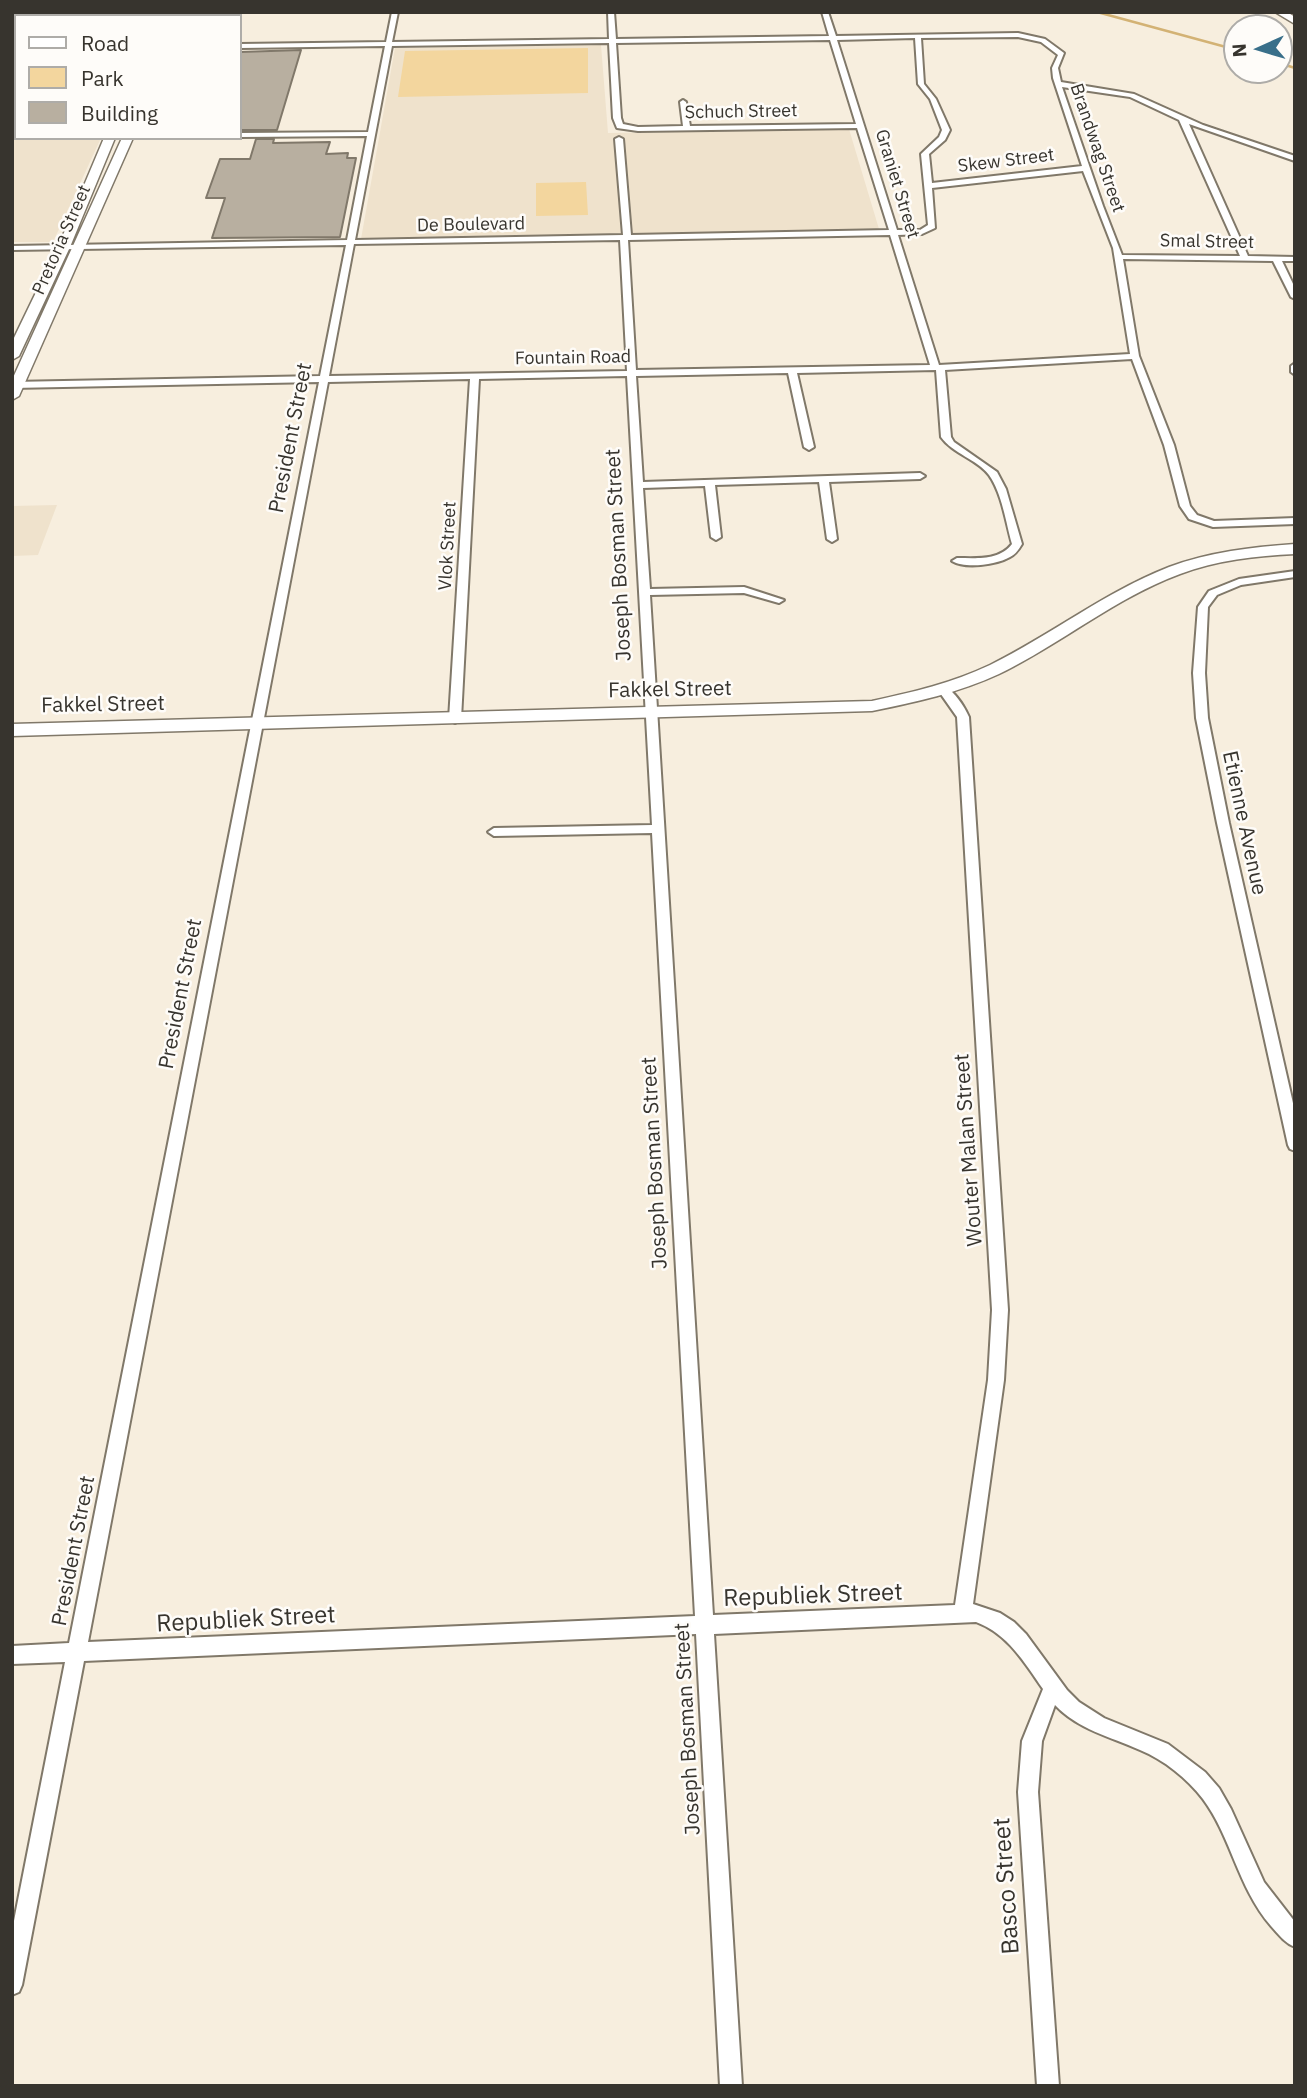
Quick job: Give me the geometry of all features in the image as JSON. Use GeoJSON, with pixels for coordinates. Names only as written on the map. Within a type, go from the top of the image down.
{"type":"FeatureCollection","features":[{"type":"Feature","properties":{"kind":"main road"},"geometry":{"type":"LineString","coordinates":[[1280,12],[1295,20]]}},
{"type":"Feature","properties":{"kind":"main road","name":"Pretoria Street"},"geometry":{"type":"LineString","coordinates":[[12,356],[64,247],[110,140]]}},
{"type":"Feature","properties":{"kind":"main road","name":"Pretoria Street"},"geometry":{"type":"LineString","coordinates":[[14,389],[127,140]]}},
{"type":"Feature","properties":{"kind":"main road","name":"Fakkel Street"},"geometry":{"type":"LineString","coordinates":[[12,730],[860,707],[943,690],[993,670],[1160,576],[1225,557],[1295,550]]}},
{"type":"Feature","properties":{"kind":"street","name":"President Street"},"geometry":{"type":"LineString","coordinates":[[12,1985],[395,12]]}},
{"type":"Feature","properties":{"kind":"street"},"geometry":{"type":"LineString","coordinates":[[611,12],[612,41]]}},
{"type":"Feature","properties":{"kind":"street","name":"Graniet Street"},"geometry":{"type":"LineString","coordinates":[[825,12],[937,367],[946,437],[951,444],[992,472],[1001,489],[1017,544],[1014,550],[1003,557],[957,561]]}},
{"type":"Feature","properties":{"kind":"street","name":"Brandwag Street"},"geometry":{"type":"LineString","coordinates":[[242,46],[1020,34],[1035,37],[1062,54],[1054,70],[1118,257],[1135,356],[1169,444],[1185,506],[1197,520],[1226,525],[1295,521]]}},
{"type":"Feature","properties":{"kind":"street"},"geometry":{"type":"LineString","coordinates":[[918,36],[922,84],[933,99],[946,130],[942,138],[925,154],[928,186]]}},
{"type":"Feature","properties":{"kind":"street","name":"Schuch Street"},"geometry":{"type":"LineString","coordinates":[[612,41],[617,118],[622,127],[861,126]]}},
{"type":"Feature","properties":{"kind":"street"},"geometry":{"type":"LineString","coordinates":[[1058,84],[1132,95],[1183,120],[1295,159]]}},
{"type":"Feature","properties":{"kind":"street"},"geometry":{"type":"LineString","coordinates":[[683,102],[687,128]]}},
{"type":"Feature","properties":{"kind":"street"},"geometry":{"type":"LineString","coordinates":[[1183,120],[1245,258]]}},
{"type":"Feature","properties":{"kind":"street"},"geometry":{"type":"LineString","coordinates":[[242,135],[371,134]]}},
{"type":"Feature","properties":{"kind":"street","name":"Joseph Bosman Street"},"geometry":{"type":"LineString","coordinates":[[618,139],[731,2086]]}},
{"type":"Feature","properties":{"kind":"street","name":"Skew Street"},"geometry":{"type":"LineString","coordinates":[[928,186],[1087,168]]}},
{"type":"Feature","properties":{"kind":"street","name":"De Boulevard"},"geometry":{"type":"LineString","coordinates":[[12,248],[893,233],[929,229],[932,226],[928,186]]}},
{"type":"Feature","properties":{"kind":"street","name":"Smal Street"},"geometry":{"type":"LineString","coordinates":[[1118,257],[1295,259]]}},
{"type":"Feature","properties":{"kind":"street"},"geometry":{"type":"LineString","coordinates":[[1276,258],[1295,297]]}},
{"type":"Feature","properties":{"kind":"street","name":"Fountain Road"},"geometry":{"type":"LineString","coordinates":[[14,389],[324,379],[937,367],[1135,356]]}},
{"type":"Feature","properties":{"kind":"street"},"geometry":{"type":"LineString","coordinates":[[1295,366],[1295,372]]}},
{"type":"Feature","properties":{"kind":"street"},"geometry":{"type":"LineString","coordinates":[[792,370],[808,447]]}},
{"type":"Feature","properties":{"kind":"street","name":"Vlok Street"},"geometry":{"type":"LineString","coordinates":[[455,719],[475,376]]}},
{"type":"Feature","properties":{"kind":"street"},"geometry":{"type":"LineString","coordinates":[[637,485],[920,477]]}},
{"type":"Feature","properties":{"kind":"street"},"geometry":{"type":"LineString","coordinates":[[824,481],[832,539]]}},
{"type":"Feature","properties":{"kind":"street"},"geometry":{"type":"LineString","coordinates":[[710,483],[716,537]]}},
{"type":"Feature","properties":{"kind":"street","name":"Etienne Avenue"},"geometry":{"type":"LineString","coordinates":[[1295,574],[1239,582],[1213,593],[1203,607],[1199,673],[1202,718],[1220,809],[1295,1145]]}},
{"type":"Feature","properties":{"kind":"street"},"geometry":{"type":"LineString","coordinates":[[643,592],[744,590],[779,600]]}},
{"type":"Feature","properties":{"kind":"street","name":"Wouter Malan Street"},"geometry":{"type":"LineString","coordinates":[[943,690],[959,708],[963,717],[1000,1310],[996,1380],[963,1613]]}},
{"type":"Feature","properties":{"kind":"street"},"geometry":{"type":"LineString","coordinates":[[494,832],[658,829]]}},
{"type":"Feature","properties":{"kind":"street","name":"Republiek Street"},"geometry":{"type":"LineString","coordinates":[[12,1655],[705,1624],[902,1618],[963,1613],[986,1615],[1007,1627],[1028,1648],[1053,1687],[1085,1718],[1145,1742],[1177,1759],[1192,1772],[1219,1805],[1249,1875],[1262,1898],[1295,1937]]}},
{"type":"Feature","properties":{"kind":"street","name":"Basco Street"},"geometry":{"type":"LineString","coordinates":[[1048,2086],[1028,1792],[1032,1741],[1053,1687]]}},
{"type":"Feature","properties":{"kind":"shaded area"},"geometry":{"type":"Polygon","coordinates":[[[601,45],[608,133],[849,129],[879,229],[361,239],[395,48],[601,45]]]}},
{"type":"Feature","properties":{"kind":"shaded area"},"geometry":{"type":"Polygon","coordinates":[[[12,113],[14,140],[100,140],[53,242],[12,242],[12,113]]]}},
{"type":"Feature","properties":{"kind":"shaded area"},"geometry":{"type":"Polygon","coordinates":[[[57,505],[38,555],[12,556],[12,506],[57,505]]]}},
{"type":"Feature","properties":{"kind":"green space"},"geometry":{"type":"Polygon","coordinates":[[[12,12],[161,12],[14,14],[12,113],[12,12]]]}},
{"type":"Feature","properties":{"kind":"green space"},"geometry":{"type":"Polygon","coordinates":[[[588,48],[588,93],[398,97],[405,51],[588,48]]]}},
{"type":"Feature","properties":{"kind":"green space"},"geometry":{"type":"Polygon","coordinates":[[[586,182],[588,215],[536,216],[536,183],[586,182]]]}},
{"type":"Feature","properties":{"kind":"building"},"geometry":{"type":"Polygon","coordinates":[[[301,50],[277,130],[242,130],[242,52],[301,50]]]}},
{"type":"Feature","properties":{"kind":"building"},"geometry":{"type":"Polygon","coordinates":[[[256,139],[274,139],[273,143],[330,142],[326,154],[348,153],[347,158],[356,158],[340,237],[212,238],[225,198],[206,198],[220,159],[250,159],[256,139]]]}},
{"type":"Feature","properties":{"kind":"waterway"},"geometry":{"type":"LineString","coordinates":[[1097,12],[1223,46]]}}]}
